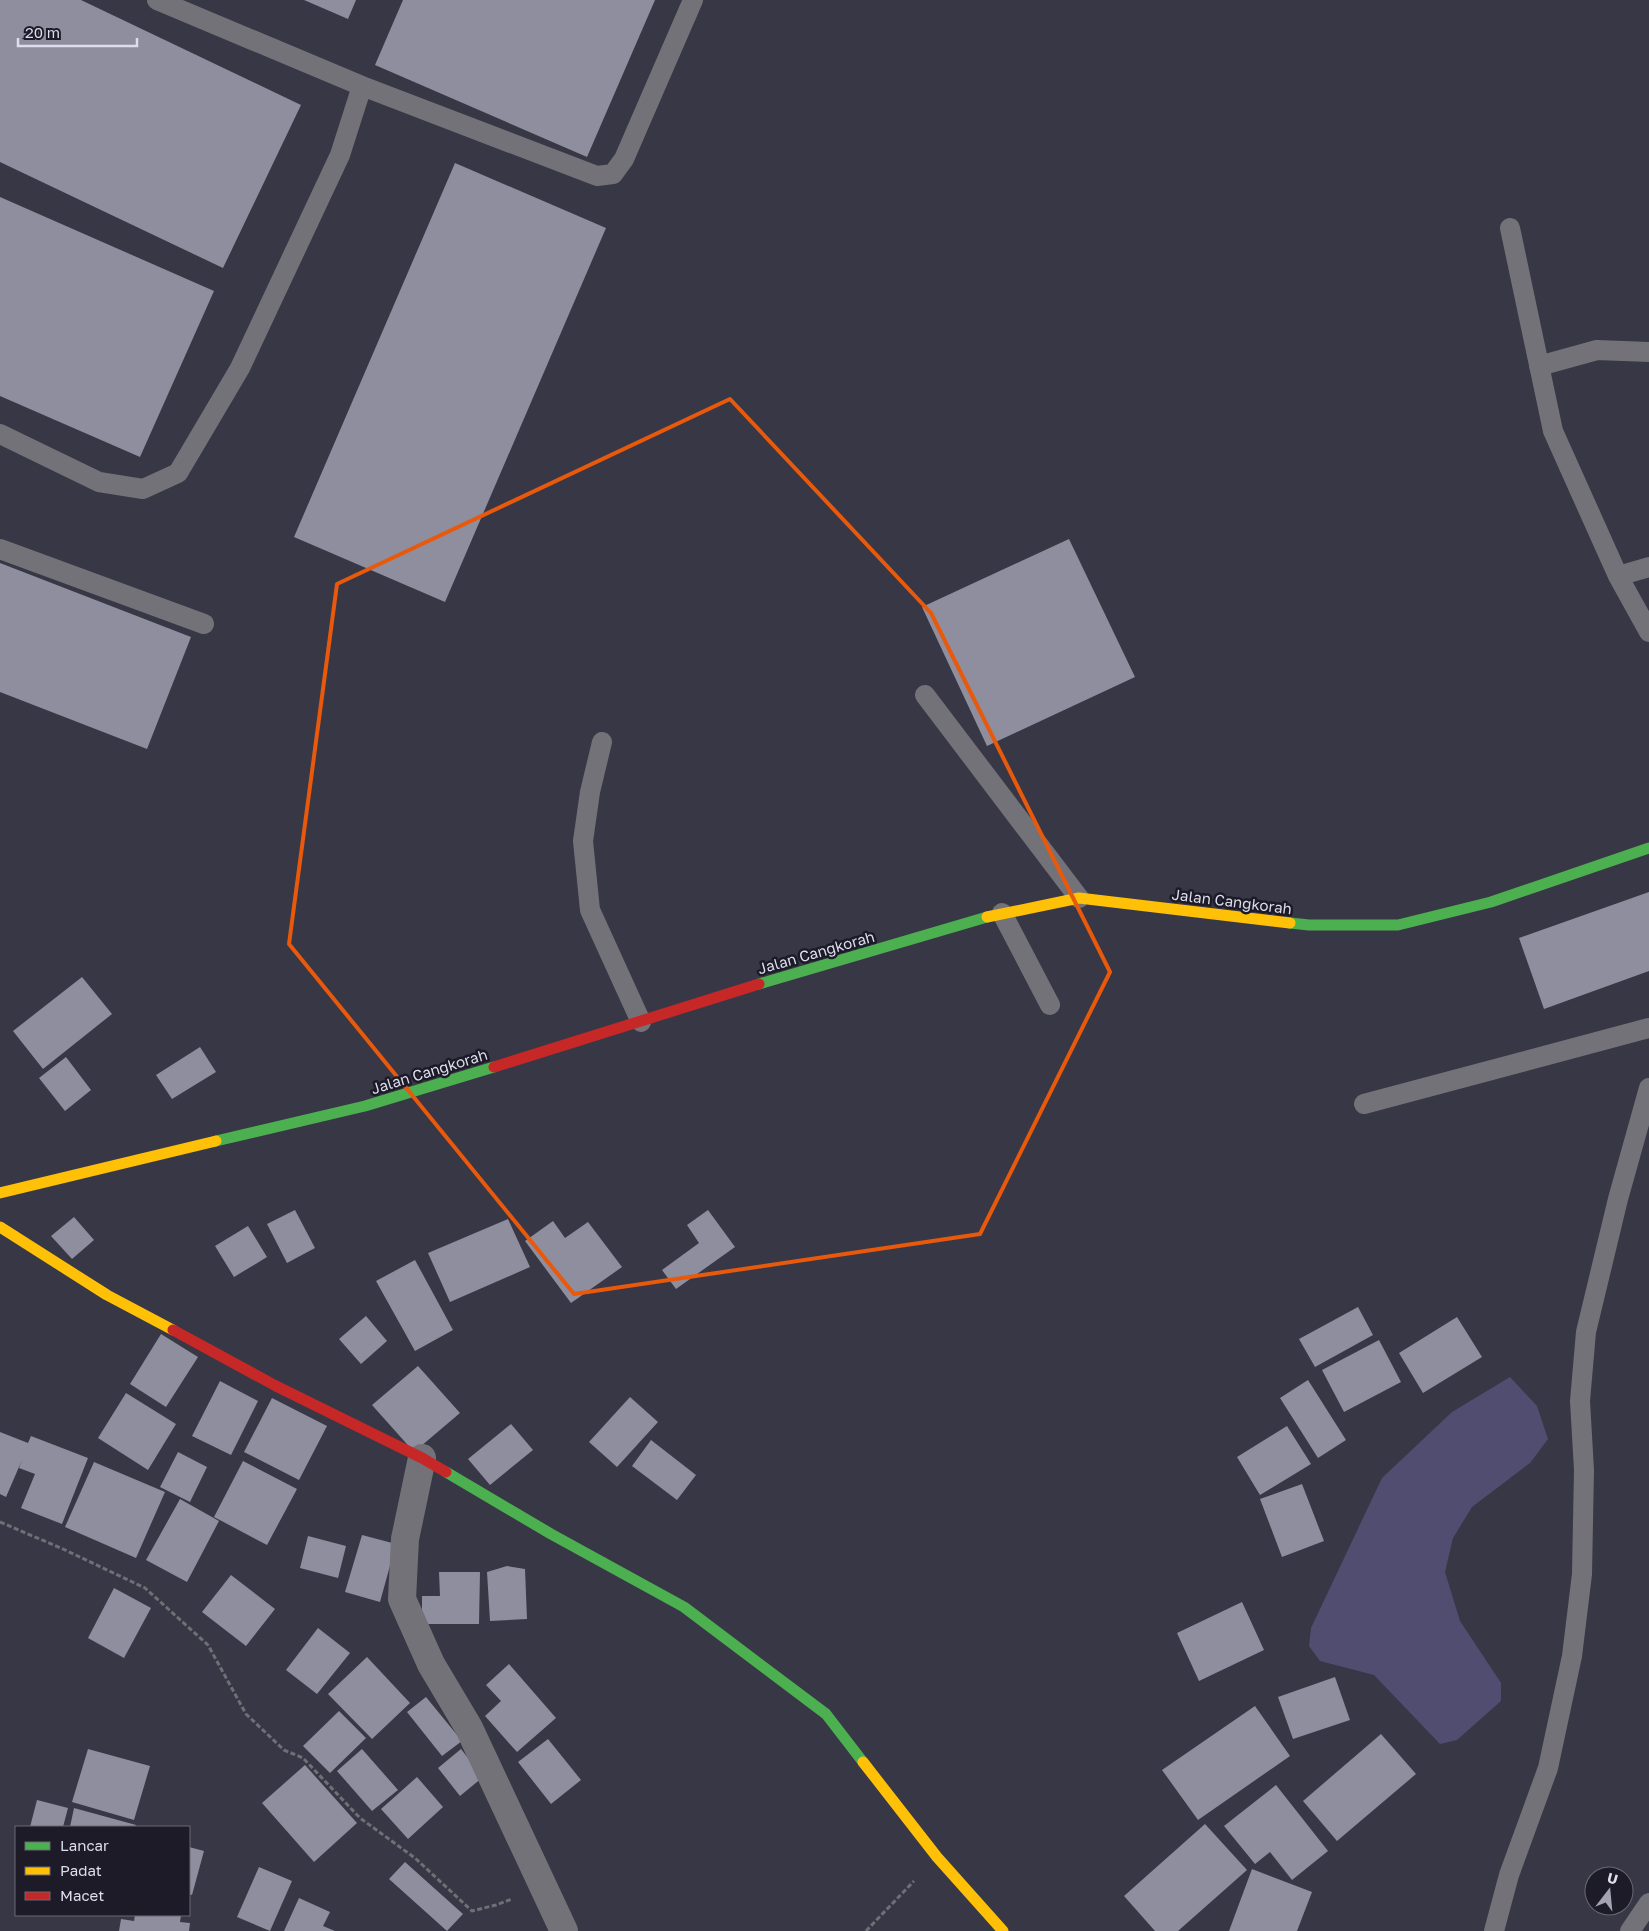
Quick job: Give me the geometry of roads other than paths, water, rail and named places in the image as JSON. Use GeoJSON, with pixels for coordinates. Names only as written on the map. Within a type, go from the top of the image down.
{"type":"FeatureCollection","features":[{"type":"Feature","properties":{"kind":"main road","name":"Jalan Cangkorah"},"geometry":{"type":"LineString","coordinates":[[0,1193],[365,1106],[641,1022],[734,991],[1002,913],[1079,898],[1309,925],[1398,925],[1491,902],[1649,848]]}},
{"type":"Feature","properties":{"kind":"main road"},"geometry":{"type":"LineString","coordinates":[[0,1227],[106,1295],[276,1386],[422,1458],[551,1534],[684,1607],[826,1714],[937,1857],[1003,1931]]}},
{"type":"Feature","properties":{"kind":"street"},"geometry":{"type":"LineString","coordinates":[[422,1458],[405,1538],[402,1599],[431,1664],[469,1728],[564,1931]]}},
{"type":"Feature","properties":{"kind":"lane"},"geometry":{"type":"LineString","coordinates":[[157,0],[362,86],[597,176],[613,174],[624,159],[693,0]]}},
{"type":"Feature","properties":{"kind":"lane"},"geometry":{"type":"LineString","coordinates":[[0,434],[99,482],[143,489],[178,474],[240,368],[340,156],[362,86]]}},
{"type":"Feature","properties":{"kind":"lane"},"geometry":{"type":"LineString","coordinates":[[1510,228],[1553,431],[1618,576],[1649,632]]}},
{"type":"Feature","properties":{"kind":"lane"},"geometry":{"type":"LineString","coordinates":[[1539,366],[1598,350],[1649,352]]}},
{"type":"Feature","properties":{"kind":"lane"},"geometry":{"type":"LineString","coordinates":[[0,549],[204,624]]}},
{"type":"Feature","properties":{"kind":"lane"},"geometry":{"type":"LineString","coordinates":[[1618,576],[1649,567]]}},
{"type":"Feature","properties":{"kind":"lane"},"geometry":{"type":"LineString","coordinates":[[925,695],[1079,898]]}},
{"type":"Feature","properties":{"kind":"lane"},"geometry":{"type":"LineString","coordinates":[[602,742],[590,792],[583,841],[590,910],[641,1022]]}},
{"type":"Feature","properties":{"kind":"lane"},"geometry":{"type":"LineString","coordinates":[[1002,913],[1050,1005]]}},
{"type":"Feature","properties":{"kind":"lane"},"geometry":{"type":"LineString","coordinates":[[1364,1104],[1649,1028]]}},
{"type":"Feature","properties":{"kind":"lane"},"geometry":{"type":"LineString","coordinates":[[1494,1931],[1509,1875],[1548,1768],[1572,1656],[1582,1574],[1584,1470],[1580,1401],[1586,1332],[1618,1199],[1649,1088]]}},
{"type":"Feature","properties":{"kind":"lane"},"geometry":{"type":"LineString","coordinates":[[1630,1931],[1649,1903]]}}]}
